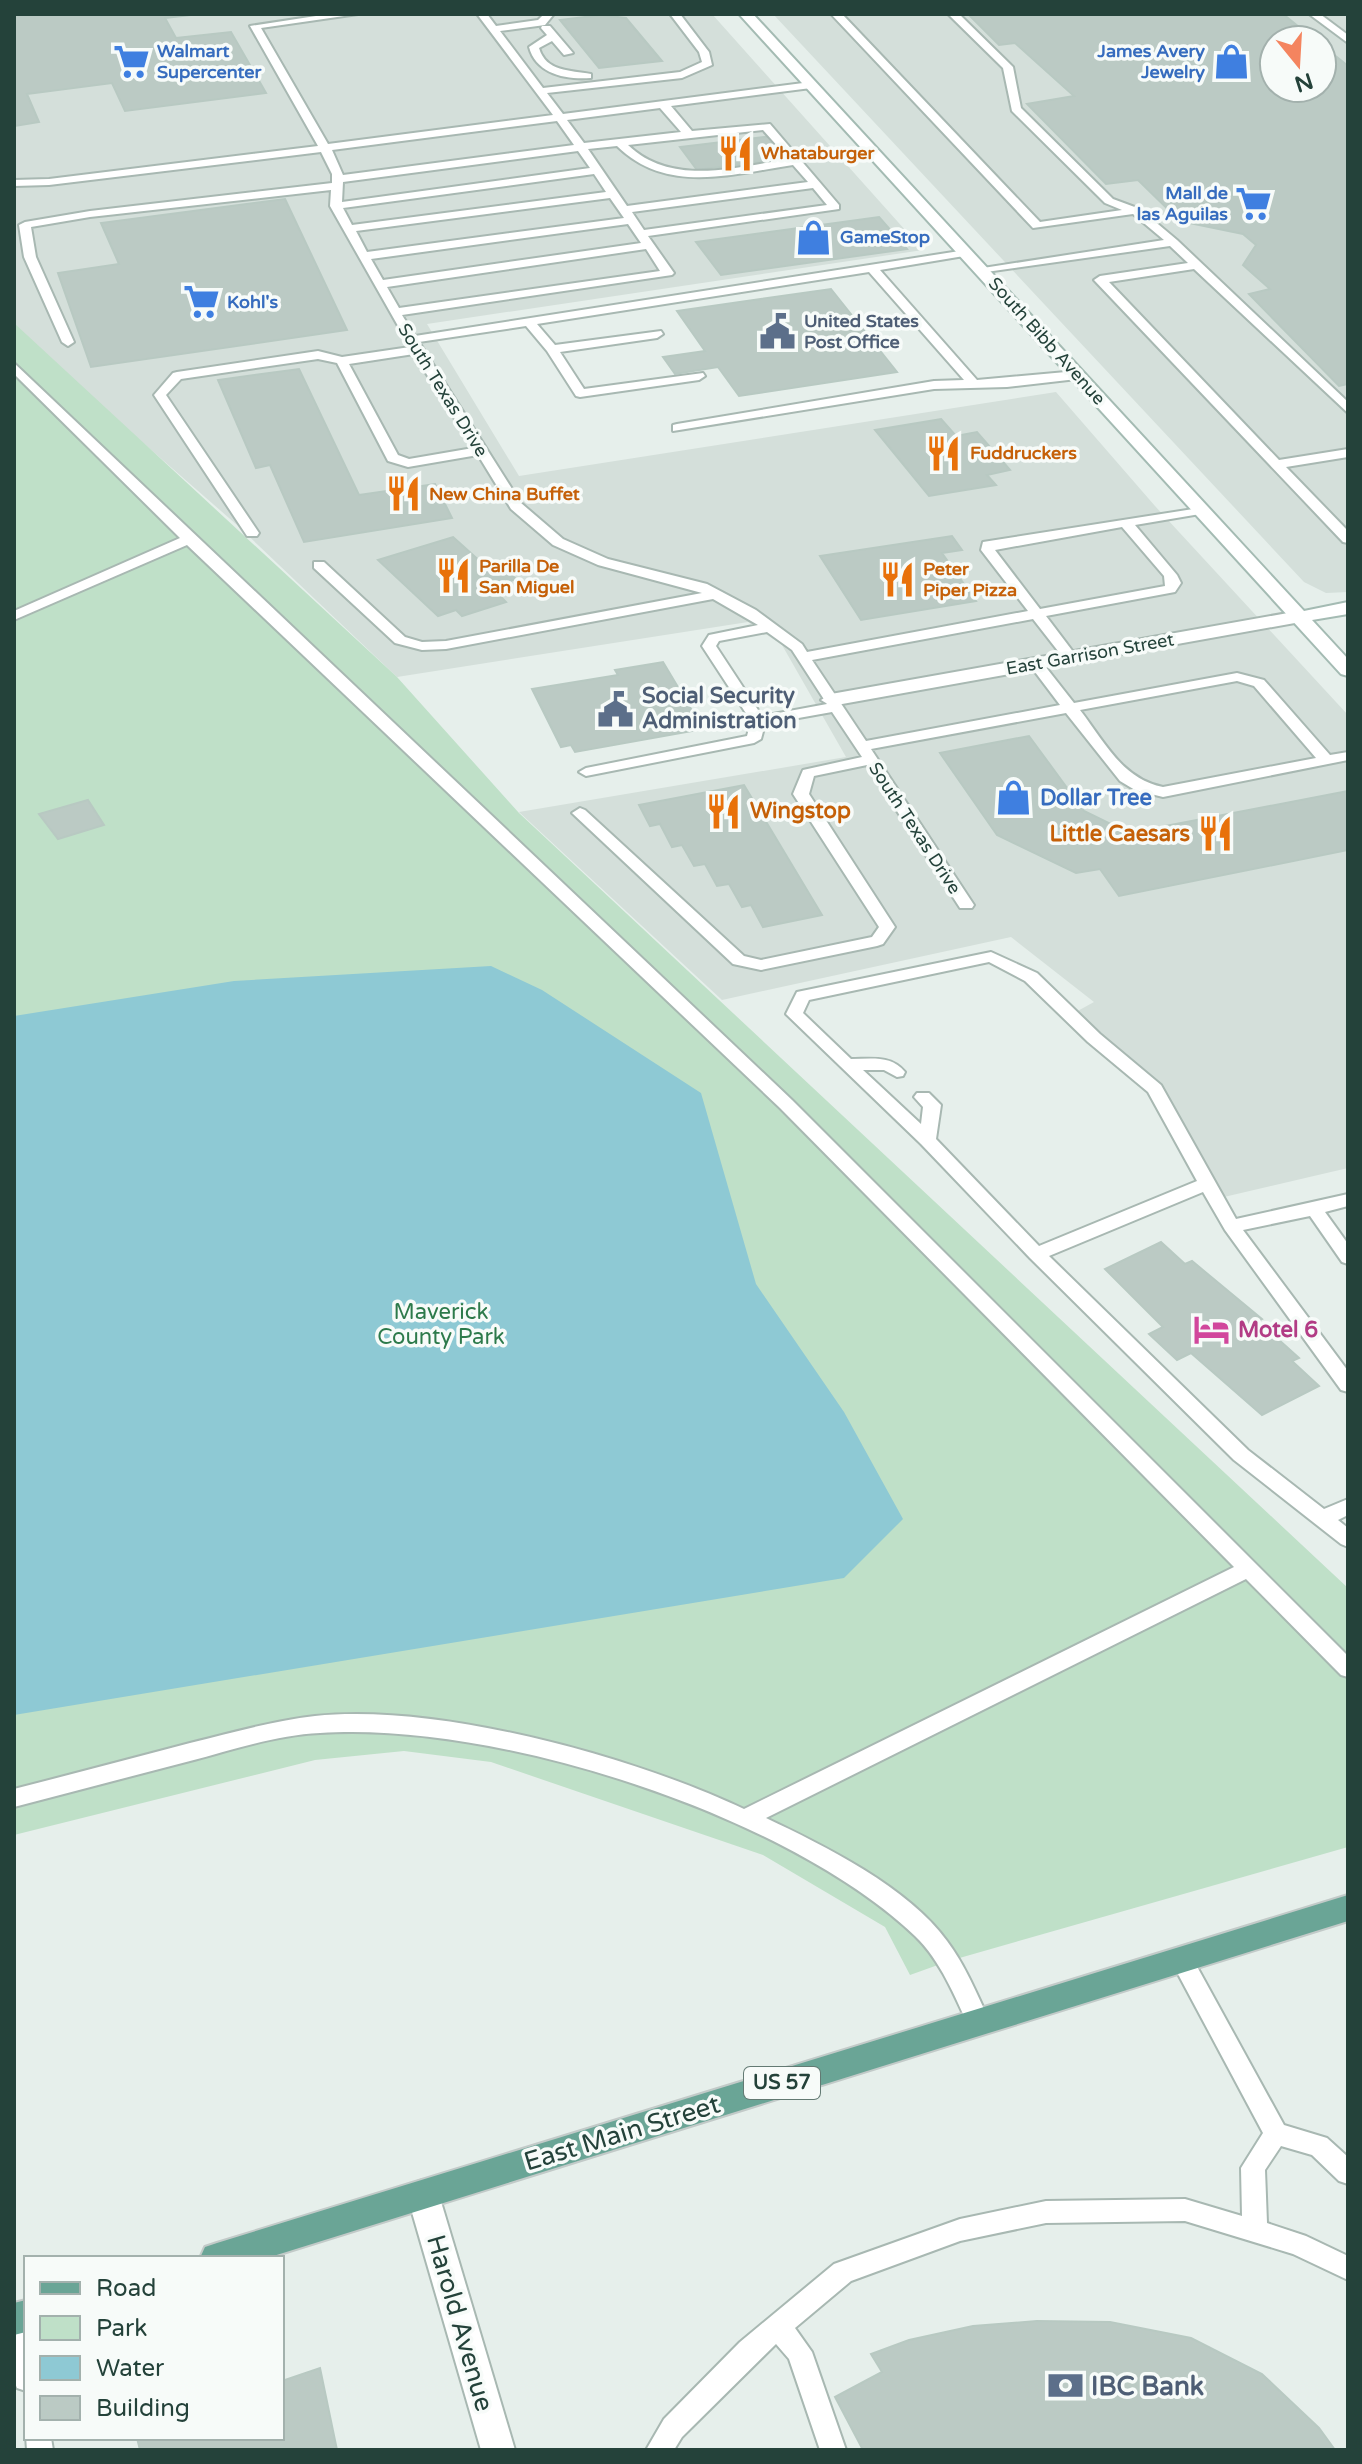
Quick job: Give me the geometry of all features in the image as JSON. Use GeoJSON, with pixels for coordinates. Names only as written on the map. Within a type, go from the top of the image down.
{"type":"FeatureCollection","features":[{"type":"Feature","properties":{"kind":"main road","name":"South Bibb Avenue"},"geometry":{"type":"LineString","coordinates":[[746,14],[1348,670]]}},
{"type":"Feature","properties":{"kind":"main road","name":"East Garrison Street"},"geometry":{"type":"LineString","coordinates":[[834,703],[1348,608]]}},
{"type":"Feature","properties":{"kind":"main road","name":"East Main Street"},"geometry":{"type":"LineString","coordinates":[[224,2256],[1348,1908]]}},
{"type":"Feature","properties":{"kind":"main road","name":"Harold Avenue"},"geometry":{"type":"LineString","coordinates":[[423,2195],[498,2450]]}},
{"type":"Feature","properties":{"kind":"lane"},"geometry":{"type":"LineString","coordinates":[[248,14],[325,148],[338,183],[336,206],[596,170]]}},
{"type":"Feature","properties":{"kind":"lane"},"geometry":{"type":"LineString","coordinates":[[255,26],[353,14]]}},
{"type":"Feature","properties":{"kind":"lane"},"geometry":{"type":"LineString","coordinates":[[395,312],[668,273],[560,117],[482,14]]}},
{"type":"Feature","properties":{"kind":"lane"},"geometry":{"type":"LineString","coordinates":[[540,91],[590,81],[640,81],[682,75],[708,63],[704,52],[675,14]]}},
{"type":"Feature","properties":{"kind":"lane"},"geometry":{"type":"LineString","coordinates":[[836,14],[1037,226],[1136,211]]}},
{"type":"Feature","properties":{"kind":"lane"},"geometry":{"type":"LineString","coordinates":[[953,14],[1008,67],[1016,109],[1109,201],[1136,211],[1173,242],[1345,404]]}},
{"type":"Feature","properties":{"kind":"lane"},"geometry":{"type":"LineString","coordinates":[[493,29],[545,18],[553,36],[590,81]]}},
{"type":"Feature","properties":{"kind":"lane"},"geometry":{"type":"LineString","coordinates":[[553,36],[534,47],[535,57],[547,69],[590,81]]}},
{"type":"Feature","properties":{"kind":"lane"},"geometry":{"type":"LineString","coordinates":[[640,81],[647,89],[684,101]]}},
{"type":"Feature","properties":{"kind":"lane"},"geometry":{"type":"LineString","coordinates":[[14,183],[49,182],[811,85]]}},
{"type":"Feature","properties":{"kind":"lane"},"geometry":{"type":"LineString","coordinates":[[663,104],[689,135]]}},
{"type":"Feature","properties":{"kind":"lane"},"geometry":{"type":"LineString","coordinates":[[68,342],[30,257],[25,225],[580,147],[766,126],[835,207],[641,234]]}},
{"type":"Feature","properties":{"kind":"lane"},"geometry":{"type":"LineString","coordinates":[[621,144],[640,165],[671,174],[796,161]]}},
{"type":"Feature","properties":{"kind":"lane"},"geometry":{"type":"LineString","coordinates":[[364,256],[816,184]]}},
{"type":"Feature","properties":{"kind":"lane"},"geometry":{"type":"LineString","coordinates":[[349,229],[613,194]]}},
{"type":"Feature","properties":{"kind":"lane","name":"South Texas Drive"},"geometry":{"type":"LineString","coordinates":[[336,206],[414,345],[516,506],[558,542],[603,562],[702,587],[770,627],[797,647],[966,905]]}},
{"type":"Feature","properties":{"kind":"lane"},"geometry":{"type":"LineString","coordinates":[[983,271],[1173,242]]}},
{"type":"Feature","properties":{"kind":"lane"},"geometry":{"type":"LineString","coordinates":[[380,284],[649,245]]}},
{"type":"Feature","properties":{"kind":"lane"},"geometry":{"type":"LineString","coordinates":[[252,533],[160,395],[177,376],[318,355],[342,361],[528,320],[966,253]]}},
{"type":"Feature","properties":{"kind":"lane"},"geometry":{"type":"LineString","coordinates":[[1197,265],[1100,280],[1348,539]]}},
{"type":"Feature","properties":{"kind":"lane"},"geometry":{"type":"LineString","coordinates":[[872,268],[973,383]]}},
{"type":"Feature","properties":{"kind":"lane"},"geometry":{"type":"LineString","coordinates":[[528,320],[552,349],[580,393],[699,376]]}},
{"type":"Feature","properties":{"kind":"lane"},"geometry":{"type":"LineString","coordinates":[[552,349],[657,334]]}},
{"type":"Feature","properties":{"kind":"lane"},"geometry":{"type":"LineString","coordinates":[[342,361],[393,458],[408,463],[481,451]]}},
{"type":"Feature","properties":{"kind":"lane"},"geometry":{"type":"LineString","coordinates":[[14,367],[189,539],[786,1104],[1348,1669]]}},
{"type":"Feature","properties":{"kind":"lane"},"geometry":{"type":"LineString","coordinates":[[677,428],[934,385],[1007,383],[1077,375]]}},
{"type":"Feature","properties":{"kind":"lane"},"geometry":{"type":"LineString","coordinates":[[1277,464],[1348,453]]}},
{"type":"Feature","properties":{"kind":"lane"},"geometry":{"type":"LineString","coordinates":[[1070,657],[988,550],[988,545],[1201,510]]}},
{"type":"Feature","properties":{"kind":"lane"},"geometry":{"type":"LineString","coordinates":[[803,657],[1170,589],[1174,583],[1170,575],[1125,522]]}},
{"type":"Feature","properties":{"kind":"lane"},"geometry":{"type":"LineString","coordinates":[[14,616],[189,539]]}},
{"type":"Feature","properties":{"kind":"lane"},"geometry":{"type":"LineString","coordinates":[[319,565],[400,640],[422,646],[446,645],[716,594]]}},
{"type":"Feature","properties":{"kind":"lane"},"geometry":{"type":"LineString","coordinates":[[586,772],[754,739],[758,721],[709,646],[714,638],[770,627]]}},
{"type":"Feature","properties":{"kind":"lane"},"geometry":{"type":"LineString","coordinates":[[1036,664],[1125,778],[1140,787],[1163,792],[1348,756]]}},
{"type":"Feature","properties":{"kind":"lane"},"geometry":{"type":"LineString","coordinates":[[580,813],[739,960],[761,965],[877,941],[887,927],[801,794],[808,773],[866,753],[1070,707],[1237,677],[1259,683],[1326,760]]}},
{"type":"Feature","properties":{"kind":"lane"},"geometry":{"type":"LineString","coordinates":[[758,721],[834,703]]}},
{"type":"Feature","properties":{"kind":"lane"},"geometry":{"type":"LineString","coordinates":[[1348,1385],[1231,1226],[1155,1089],[1094,1038],[1031,977],[991,957],[803,996],[794,1014],[927,1140],[1036,1254],[1241,1455],[1348,1539]]}},
{"type":"Feature","properties":{"kind":"lane"},"geometry":{"type":"LineString","coordinates":[[845,1064],[888,1065],[897,1072]]}},
{"type":"Feature","properties":{"kind":"lane"},"geometry":{"type":"LineString","coordinates":[[923,1097],[932,1105],[927,1140]]}},
{"type":"Feature","properties":{"kind":"lane"},"geometry":{"type":"LineString","coordinates":[[1036,1254],[1207,1184]]}},
{"type":"Feature","properties":{"kind":"lane"},"geometry":{"type":"LineString","coordinates":[[1231,1226],[1348,1200]]}},
{"type":"Feature","properties":{"kind":"lane"},"geometry":{"type":"LineString","coordinates":[[1314,1209],[1348,1258]]}},
{"type":"Feature","properties":{"kind":"lane"},"geometry":{"type":"LineString","coordinates":[[1323,1519],[1348,1506]]}},
{"type":"Feature","properties":{"kind":"lane"},"geometry":{"type":"LineString","coordinates":[[746,1818],[1247,1570]]}},
{"type":"Feature","properties":{"kind":"lane"},"geometry":{"type":"LineString","coordinates":[[14,1798],[251,1737],[320,1724],[403,1723],[504,1739],[617,1771],[746,1818],[851,1873],[923,1929],[949,1961],[978,2022]]}},
{"type":"Feature","properties":{"kind":"lane"},"geometry":{"type":"LineString","coordinates":[[1181,1959],[1276,2134],[1319,2146],[1348,2173]]}},
{"type":"Feature","properties":{"kind":"lane"},"geometry":{"type":"LineString","coordinates":[[1255,2231],[1253,2168],[1276,2134]]}},
{"type":"Feature","properties":{"kind":"lane"},"geometry":{"type":"LineString","coordinates":[[659,2450],[673,2428],[749,2351],[843,2272],[960,2230],[1046,2212],[1185,2210],[1297,2244],[1348,2268]]}},
{"type":"Feature","properties":{"kind":"lane"},"geometry":{"type":"LineString","coordinates":[[14,2319],[24,2369]]}},
{"type":"Feature","properties":{"kind":"lane"},"geometry":{"type":"LineString","coordinates":[[778,2327],[799,2352],[833,2450]]}},
{"type":"Feature","properties":{"kind":"shaded area"},"geometry":{"type":"Polygon","coordinates":[[[14,14],[712,14],[923,250],[427,324],[519,476],[1056,392],[1155,506],[1348,715],[1348,1168],[1224,1197],[1141,1075],[1074,1013],[1094,1002],[1011,937],[722,1000],[519,812],[846,757],[782,645],[748,622],[397,677],[237,525],[14,330],[14,14]]]}},
{"type":"Feature","properties":{"kind":"shaded area"},"geometry":{"type":"Polygon","coordinates":[[[773,14],[1348,14],[1348,592],[1326,593],[1304,582],[773,14]]]}},
{"type":"Feature","properties":{"kind":"green space","name":"Maverick County Park"},"geometry":{"type":"Polygon","coordinates":[[[14,323],[397,677],[519,813],[1348,1588],[1348,1847],[949,1961],[910,1975],[885,1927],[763,1855],[491,1762],[404,1751],[315,1760],[14,1835],[14,323]]]}},
{"type":"Feature","properties":{"kind":"water"},"geometry":{"type":"Polygon","coordinates":[[[491,966],[542,990],[701,1093],[756,1284],[844,1412],[903,1519],[844,1578],[14,1715],[14,1016],[234,981],[491,966]]]}},
{"type":"Feature","properties":{"kind":"building","name":"Walmart Supercenter"},"geometry":{"type":"Polygon","coordinates":[[[14,14],[199,14],[165,18],[176,38],[231,32],[266,93],[125,111],[112,83],[27,94],[39,122],[14,126],[14,14]]]}},
{"type":"Feature","properties":{"kind":"building","name":"Mall de las Aguilas"},"geometry":{"type":"Polygon","coordinates":[[[968,14],[1283,14],[1295,24],[1258,24],[1258,104],[1338,104],[1338,58],[1348,66],[1348,384],[1339,386],[1249,294],[1270,289],[1243,265],[1256,245],[1243,234],[1180,221],[1138,180],[1106,184],[1027,104],[1074,96],[1015,43],[999,45],[968,14]]]}},
{"type":"Feature","properties":{"kind":"building"},"geometry":{"type":"Polygon","coordinates":[[[601,15],[626,18],[662,61],[599,68],[560,20],[601,15]]]}},
{"type":"Feature","properties":{"kind":"building","name":"Whataburger"},"geometry":{"type":"Polygon","coordinates":[[[772,136],[790,158],[697,170],[680,147],[772,136]]]}},
{"type":"Feature","properties":{"kind":"building","name":"Kohl's"},"geometry":{"type":"Polygon","coordinates":[[[285,199],[347,330],[91,367],[58,273],[119,264],[101,223],[285,199]]]}},
{"type":"Feature","properties":{"kind":"building"},"geometry":{"type":"Polygon","coordinates":[[[879,217],[907,249],[721,275],[696,242],[879,217]]]}},
{"type":"Feature","properties":{"kind":"building","name":"United States Post Office"},"geometry":{"type":"Polygon","coordinates":[[[831,289],[897,372],[739,396],[718,367],[675,374],[663,357],[705,351],[677,311],[831,289]]]}},
{"type":"Feature","properties":{"kind":"building"},"geometry":{"type":"Polygon","coordinates":[[[299,369],[359,495],[435,484],[452,518],[304,542],[270,465],[256,468],[218,380],[299,369]]]}},
{"type":"Feature","properties":{"kind":"building","name":"Fuddruckers"},"geometry":{"type":"Polygon","coordinates":[[[941,419],[956,436],[977,432],[1010,470],[987,475],[996,485],[929,496],[875,430],[941,419]]]}},
{"type":"Feature","properties":{"kind":"building","name":"Peter Piper Pizza"},"geometry":{"type":"Polygon","coordinates":[[[952,536],[962,550],[942,553],[976,601],[861,620],[820,556],[952,536]]]}},
{"type":"Feature","properties":{"kind":"building","name":"Parilla De San Miguel"},"geometry":{"type":"Polygon","coordinates":[[[453,537],[492,572],[504,568],[516,579],[504,583],[514,592],[500,596],[506,602],[462,616],[456,610],[438,616],[378,560],[453,537]]]}},
{"type":"Feature","properties":{"kind":"building","name":"Social Security Administration"},"geometry":{"type":"Polygon","coordinates":[[[663,662],[703,729],[575,752],[571,745],[561,747],[532,689],[618,675],[615,670],[663,662]]]}},
{"type":"Feature","properties":{"kind":"building"},"geometry":{"type":"Polygon","coordinates":[[[1029,736],[1084,811],[1129,833],[1348,791],[1348,850],[1119,896],[1100,869],[1076,873],[997,835],[940,753],[1029,736]]]}},
{"type":"Feature","properties":{"kind":"building"},"geometry":{"type":"Polygon","coordinates":[[[744,785],[822,915],[763,927],[751,905],[742,907],[729,884],[717,886],[705,864],[694,866],[682,845],[672,847],[660,824],[650,826],[639,805],[744,785]]]}},
{"type":"Feature","properties":{"kind":"building"},"geometry":{"type":"Polygon","coordinates":[[[88,800],[104,825],[58,839],[39,814],[88,800]]]}},
{"type":"Feature","properties":{"kind":"building","name":"Motel 6"},"geometry":{"type":"Polygon","coordinates":[[[1161,1242],[1185,1264],[1192,1261],[1262,1319],[1258,1321],[1299,1358],[1292,1361],[1319,1386],[1262,1415],[1191,1353],[1177,1360],[1149,1334],[1163,1327],[1105,1269],[1161,1242]]]}},
{"type":"Feature","properties":{"kind":"building","name":"IBC Bank"},"geometry":{"type":"Polygon","coordinates":[[[1037,2321],[1110,2322],[1191,2338],[1262,2374],[1319,2428],[1335,2450],[863,2450],[835,2397],[882,2372],[871,2354],[909,2340],[973,2326],[1037,2321]]]}},
{"type":"Feature","properties":{"kind":"building"},"geometry":{"type":"Polygon","coordinates":[[[320,2368],[337,2450],[140,2450],[138,2440],[284,2440],[284,2380],[320,2368]]]}},
{"type":"Feature","properties":{"kind":"place","name":"Walmart Supercenter"},"geometry":{"type":"Point","coordinates":[131,61]}},
{"type":"Feature","properties":{"kind":"place","name":"James Avery Jewelry"},"geometry":{"type":"Point","coordinates":[1231,61]}},
{"type":"Feature","properties":{"kind":"place","name":"Whataburger"},"geometry":{"type":"Point","coordinates":[735,153]}},
{"type":"Feature","properties":{"kind":"place","name":"Mall de las Aguilas"},"geometry":{"type":"Point","coordinates":[1254,203]}},
{"type":"Feature","properties":{"kind":"place","name":"GameStop"},"geometry":{"type":"Point","coordinates":[814,237]}},
{"type":"Feature","properties":{"kind":"place","name":"Kohl's"},"geometry":{"type":"Point","coordinates":[201,302]}},
{"type":"Feature","properties":{"kind":"place","name":"United States Post Office"},"geometry":{"type":"Point","coordinates":[778,331]}},
{"type":"Feature","properties":{"kind":"place","name":"Fuddruckers"},"geometry":{"type":"Point","coordinates":[944,453]}},
{"type":"Feature","properties":{"kind":"place","name":"New China Buffet"},"geometry":{"type":"Point","coordinates":[403,494]}},
{"type":"Feature","properties":{"kind":"place","name":"Parilla De San Miguel"},"geometry":{"type":"Point","coordinates":[453,576]}},
{"type":"Feature","properties":{"kind":"place","name":"Peter Piper Pizza"},"geometry":{"type":"Point","coordinates":[897,579]}},
{"type":"Feature","properties":{"kind":"place","name":"Social Security Administration"},"geometry":{"type":"Point","coordinates":[616,709]}},
{"type":"Feature","properties":{"kind":"place","name":"Dollar Tree"},"geometry":{"type":"Point","coordinates":[1014,798]}},
{"type":"Feature","properties":{"kind":"place","name":"Wingstop"},"geometry":{"type":"Point","coordinates":[724,811]}},
{"type":"Feature","properties":{"kind":"place","name":"Little Caesars"},"geometry":{"type":"Point","coordinates":[1216,834]}},
{"type":"Feature","properties":{"kind":"place","name":"Motel 6"},"geometry":{"type":"Point","coordinates":[1212,1330]}},
{"type":"Feature","properties":{"kind":"place","name":"IBC Bank"},"geometry":{"type":"Point","coordinates":[1065,2386]}}]}
